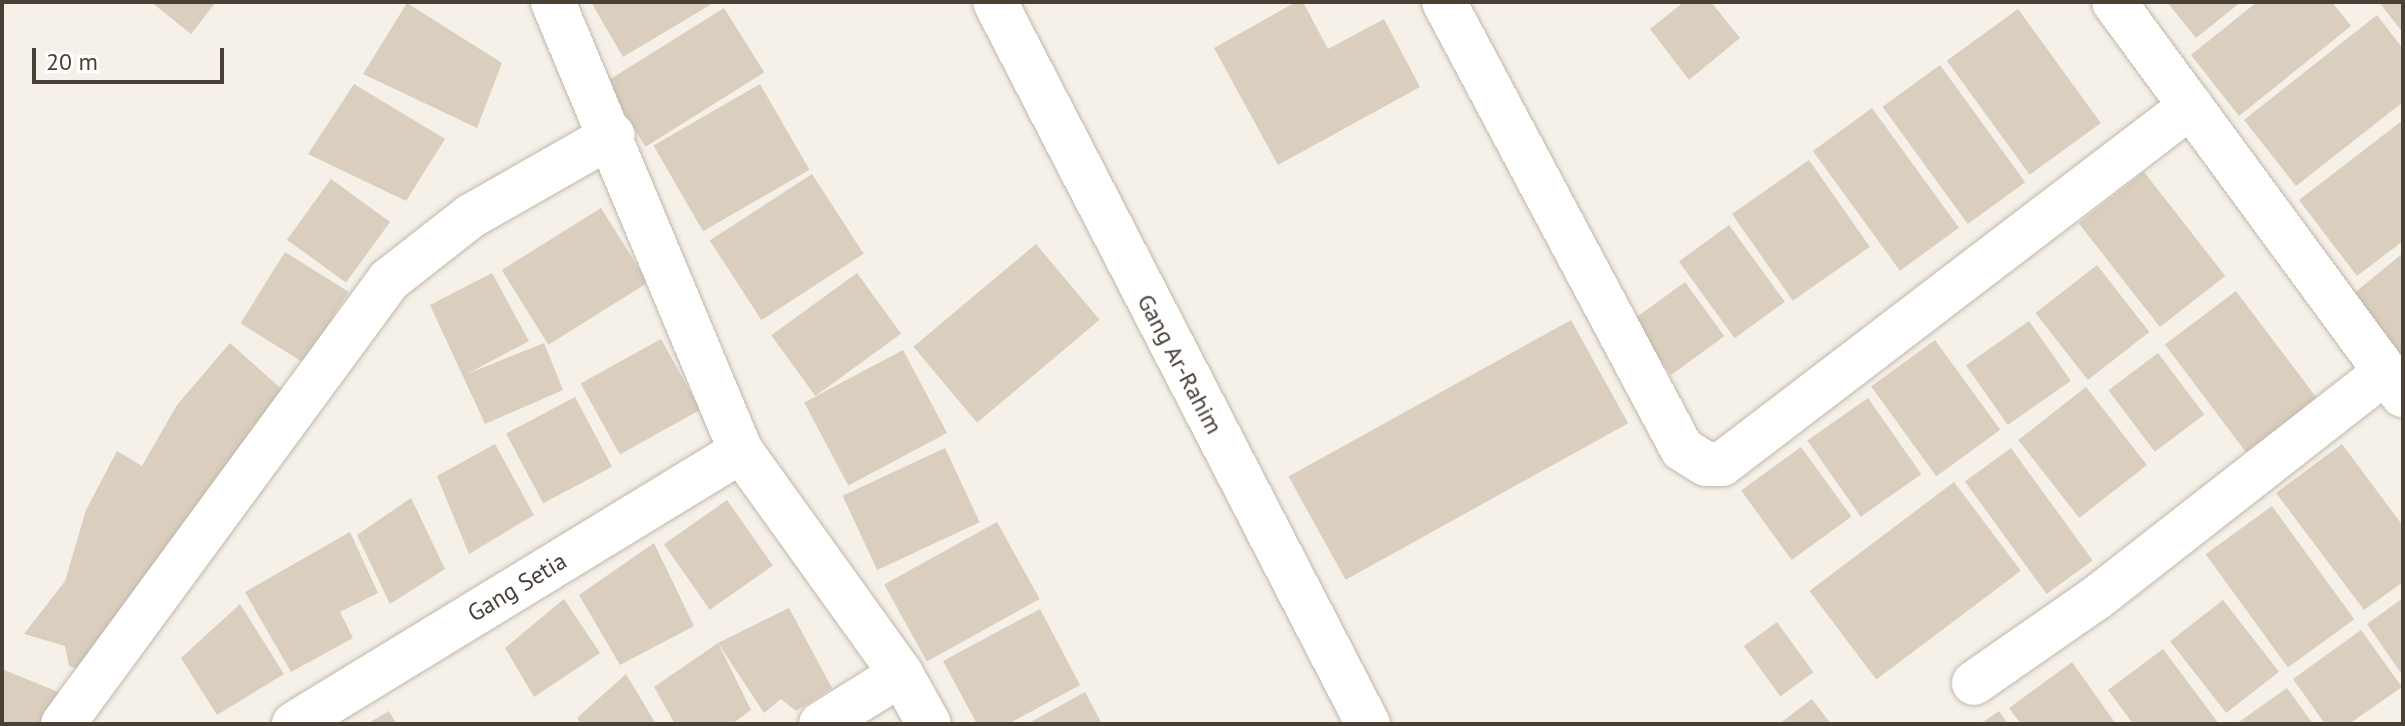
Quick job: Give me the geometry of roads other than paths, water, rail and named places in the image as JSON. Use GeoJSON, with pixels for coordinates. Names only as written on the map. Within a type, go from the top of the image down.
{"type":"FeatureCollection","features":[{"type":"Feature","properties":{"kind":"street"},"geometry":{"type":"LineString","coordinates":[[553,2],[613,135],[741,451],[901,674],[929,724]]}},
{"type":"Feature","properties":{"kind":"street","name":"Gang Ar-Rahim"},"geometry":{"type":"LineString","coordinates":[[995,2],[1368,724]]}},
{"type":"Feature","properties":{"kind":"street"},"geometry":{"type":"LineString","coordinates":[[1444,2],[1682,449],[1706,464],[1722,464],[2191,106]]}},
{"type":"Feature","properties":{"kind":"street"},"geometry":{"type":"LineString","coordinates":[[1974,683],[2395,383],[2114,2]]}},
{"type":"Feature","properties":{"kind":"street"},"geometry":{"type":"LineString","coordinates":[[63,724],[389,280],[471,216],[613,135]]}},
{"type":"Feature","properties":{"kind":"street","name":"Gang Setia"},"geometry":{"type":"LineString","coordinates":[[294,724],[741,451]]}},
{"type":"Feature","properties":{"kind":"street"},"geometry":{"type":"LineString","coordinates":[[821,724],[901,674]]}}]}
